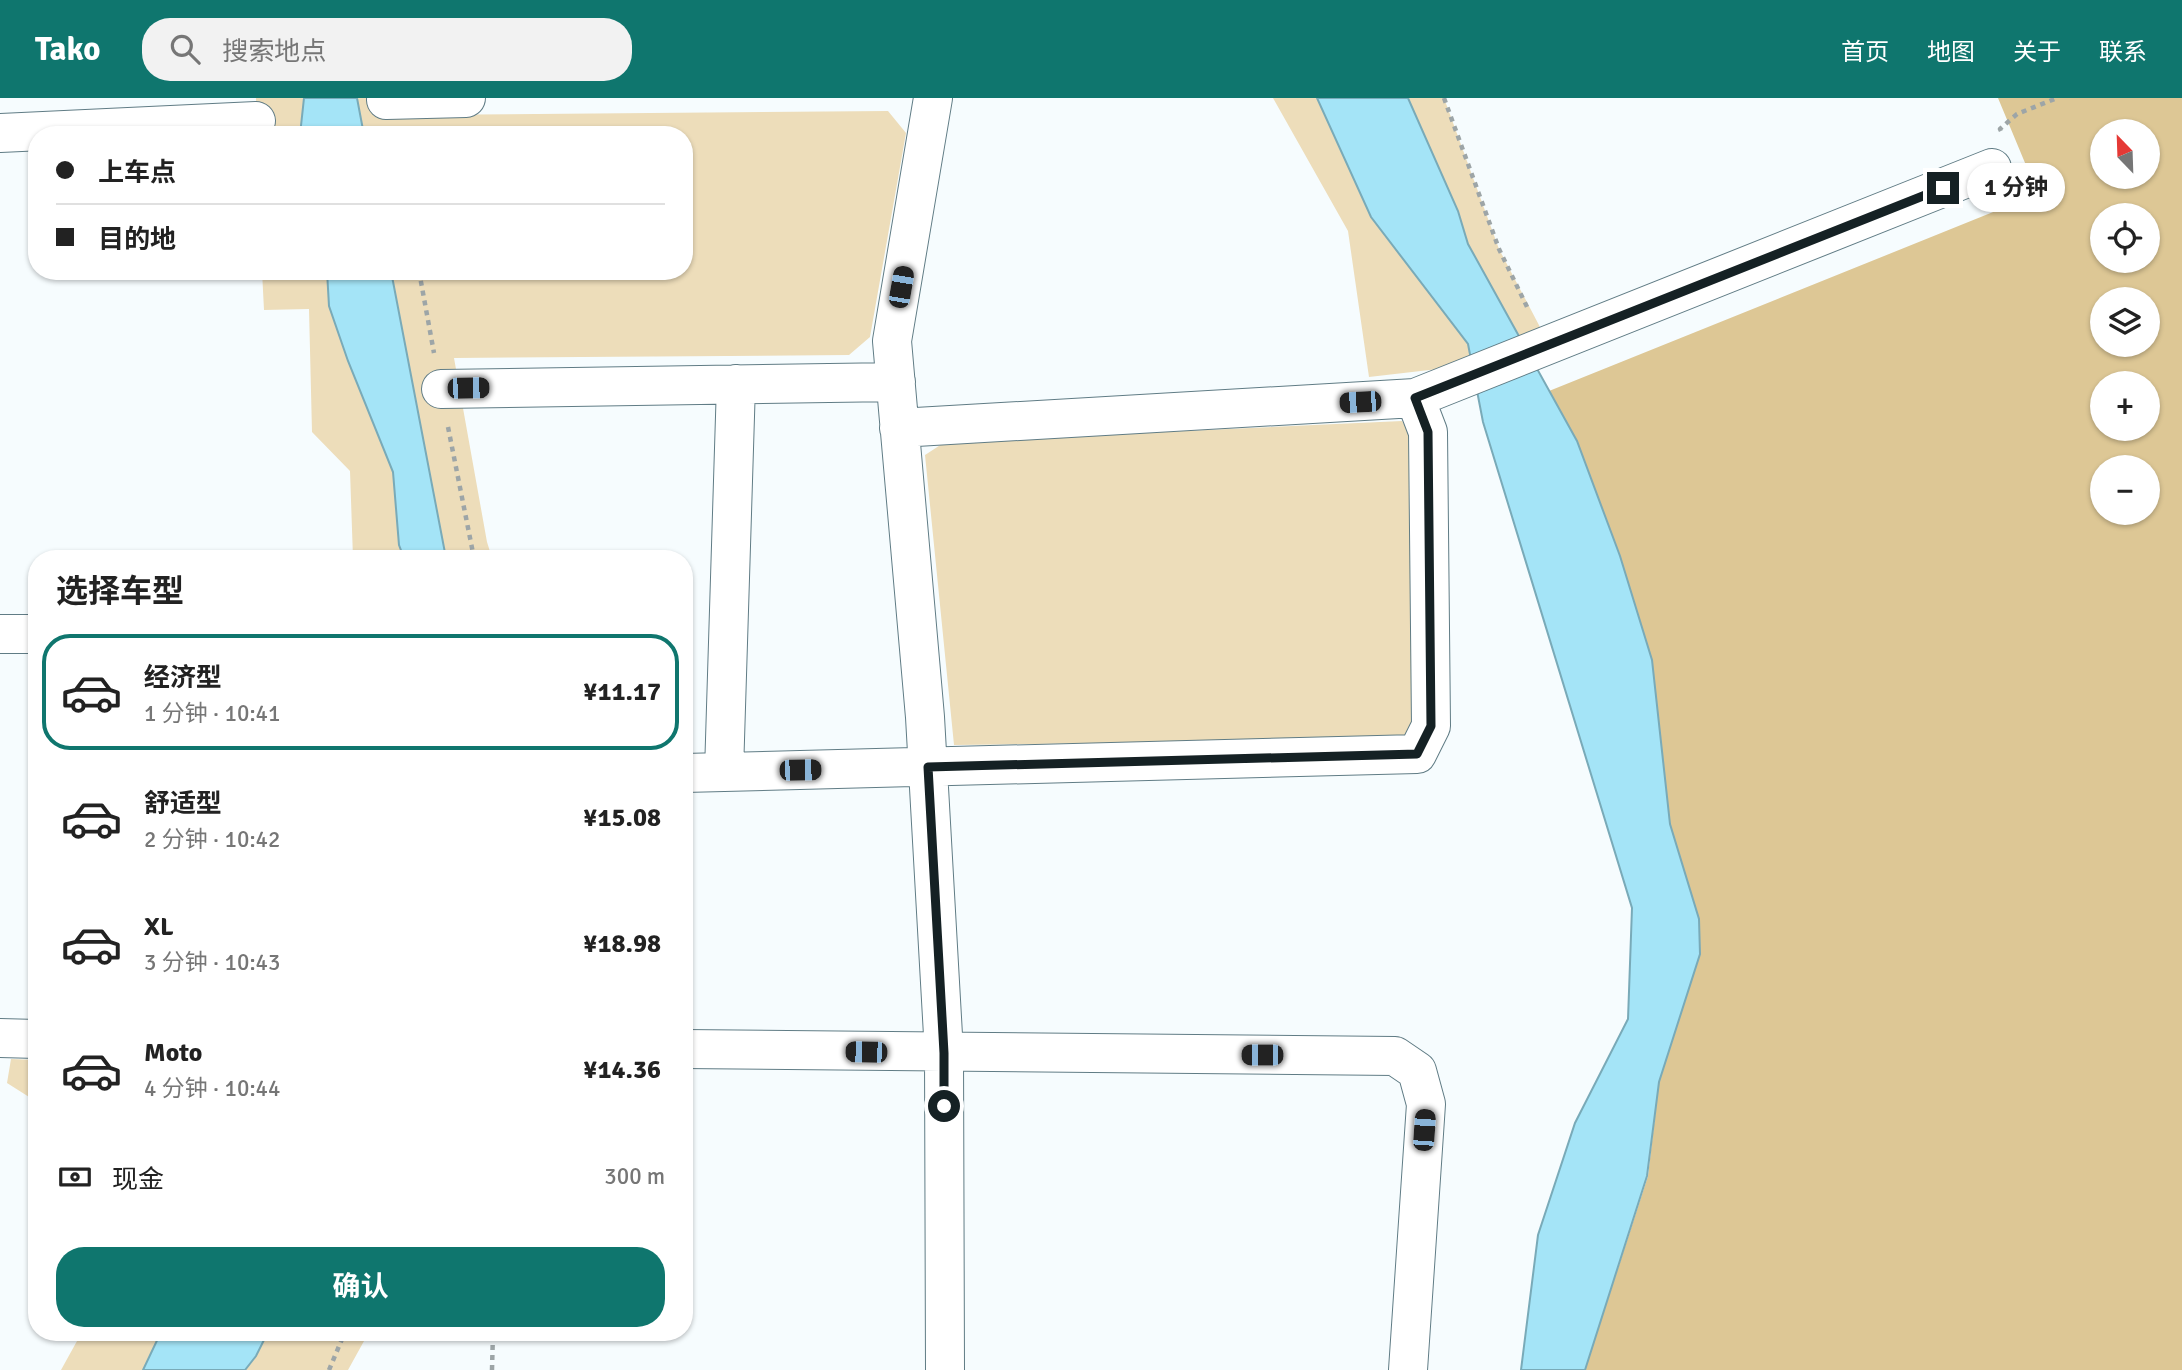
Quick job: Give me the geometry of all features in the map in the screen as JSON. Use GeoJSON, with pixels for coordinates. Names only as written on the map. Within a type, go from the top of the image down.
{"type":"FeatureCollection","features":[{"type":"Feature","properties":{"kind":"street"},"geometry":{"type":"LineString","coordinates":[[386,100],[466,98]]}},
{"type":"Feature","properties":{"kind":"street"},"geometry":{"type":"LineString","coordinates":[[933,98],[892,341],[928,767],[944,1053],[945,1370]]}},
{"type":"Feature","properties":{"kind":"street"},"geometry":{"type":"LineString","coordinates":[[149,126],[256,121]]}},
{"type":"Feature","properties":{"kind":"street"},"geometry":{"type":"LineString","coordinates":[[0,133],[28,132]]}},
{"type":"Feature","properties":{"kind":"street"},"geometry":{"type":"LineString","coordinates":[[900,428],[1415,398],[1992,168]]}},
{"type":"Feature","properties":{"kind":"street"},"geometry":{"type":"LineString","coordinates":[[441,389],[896,382]]}},
{"type":"Feature","properties":{"kind":"street"},"geometry":{"type":"LineString","coordinates":[[724,772],[736,384]]}},
{"type":"Feature","properties":{"kind":"street"},"geometry":{"type":"LineString","coordinates":[[693,773],[1417,754],[1431,726],[1428,432],[1415,398]]}},
{"type":"Feature","properties":{"kind":"street"},"geometry":{"type":"LineString","coordinates":[[0,634],[28,634]]}},
{"type":"Feature","properties":{"kind":"street"},"geometry":{"type":"LineString","coordinates":[[0,1038],[28,1039]]}},
{"type":"Feature","properties":{"kind":"street"},"geometry":{"type":"LineString","coordinates":[[693,1049],[1395,1056],[1417,1071],[1426,1104],[1408,1370]]}},
{"type":"Feature","properties":{"kind":"path"},"geometry":{"type":"LineString","coordinates":[[1444,98],[1499,249],[1547,346]]}},
{"type":"Feature","properties":{"kind":"path"},"geometry":{"type":"LineString","coordinates":[[1992,168],[2002,146],[2000,129],[2017,114],[2057,98]]}},
{"type":"Feature","properties":{"kind":"path"},"geometry":{"type":"LineString","coordinates":[[329,1370],[341,1341]]}},
{"type":"Feature","properties":{"kind":"path"},"geometry":{"type":"LineString","coordinates":[[492,1370],[493,1341]]}},
{"type":"Feature","properties":{"kind":"shaded area"},"geometry":{"type":"Polygon","coordinates":[[[256,98],[401,98],[405,115],[888,111],[906,133],[870,337],[849,355],[454,358],[490,550],[353,550],[350,471],[312,432],[309,309],[264,310],[262,280],[693,280],[693,126],[257,126],[256,98]]]}},
{"type":"Feature","properties":{"kind":"shaded area"},"geometry":{"type":"Polygon","coordinates":[[[1273,98],[1444,98],[1499,249],[1541,329],[1438,369],[1369,377],[1348,231],[1273,98]]]}},
{"type":"Feature","properties":{"kind":"shaded area"},"geometry":{"type":"Polygon","coordinates":[[[1998,98],[2182,98],[2182,1370],[1585,1370],[1648,1176],[1659,1082],[1700,954],[1699,920],[1670,824],[1652,660],[1620,556],[1577,441],[1549,391],[2038,194],[1998,98]]]}},
{"type":"Feature","properties":{"kind":"shaded area"},"geometry":{"type":"Polygon","coordinates":[[[1402,421],[1415,443],[1412,739],[954,745],[925,455],[945,442],[1402,421]]]}},
{"type":"Feature","properties":{"kind":"shaded area"},"geometry":{"type":"Polygon","coordinates":[[[11,1059],[28,1060],[28,1096],[7,1083],[11,1059]]]}},
{"type":"Feature","properties":{"kind":"shaded area"},"geometry":{"type":"Polygon","coordinates":[[[77,1341],[364,1341],[348,1370],[61,1370],[77,1341]]]}},
{"type":"Feature","properties":{"kind":"water"},"geometry":{"type":"Polygon","coordinates":[[[304,98],[357,98],[362,126],[301,126],[304,98]]]}},
{"type":"Feature","properties":{"kind":"water"},"geometry":{"type":"Polygon","coordinates":[[[1317,98],[1408,98],[1458,211],[1468,244],[1577,441],[1620,556],[1652,660],[1670,824],[1699,919],[1700,954],[1659,1082],[1647,1176],[1585,1370],[1521,1370],[1538,1235],[1575,1123],[1628,1019],[1632,908],[1483,422],[1468,344],[1371,217],[1317,98]]]}},
{"type":"Feature","properties":{"kind":"water"},"geometry":{"type":"Polygon","coordinates":[[[328,280],[393,280],[444,550],[401,550],[393,472],[329,306],[328,280]]]}},
{"type":"Feature","properties":{"kind":"water"},"geometry":{"type":"Polygon","coordinates":[[[157,1341],[264,1341],[245,1370],[143,1370],[157,1341]]]}},
{"type":"Feature","properties":{"kind":"route"},"geometry":{"type":"LineString","coordinates":[[944,1106],[944,1053],[928,767],[1417,754],[1431,726],[1428,432],[1415,398],[1943,188]]}}]}
